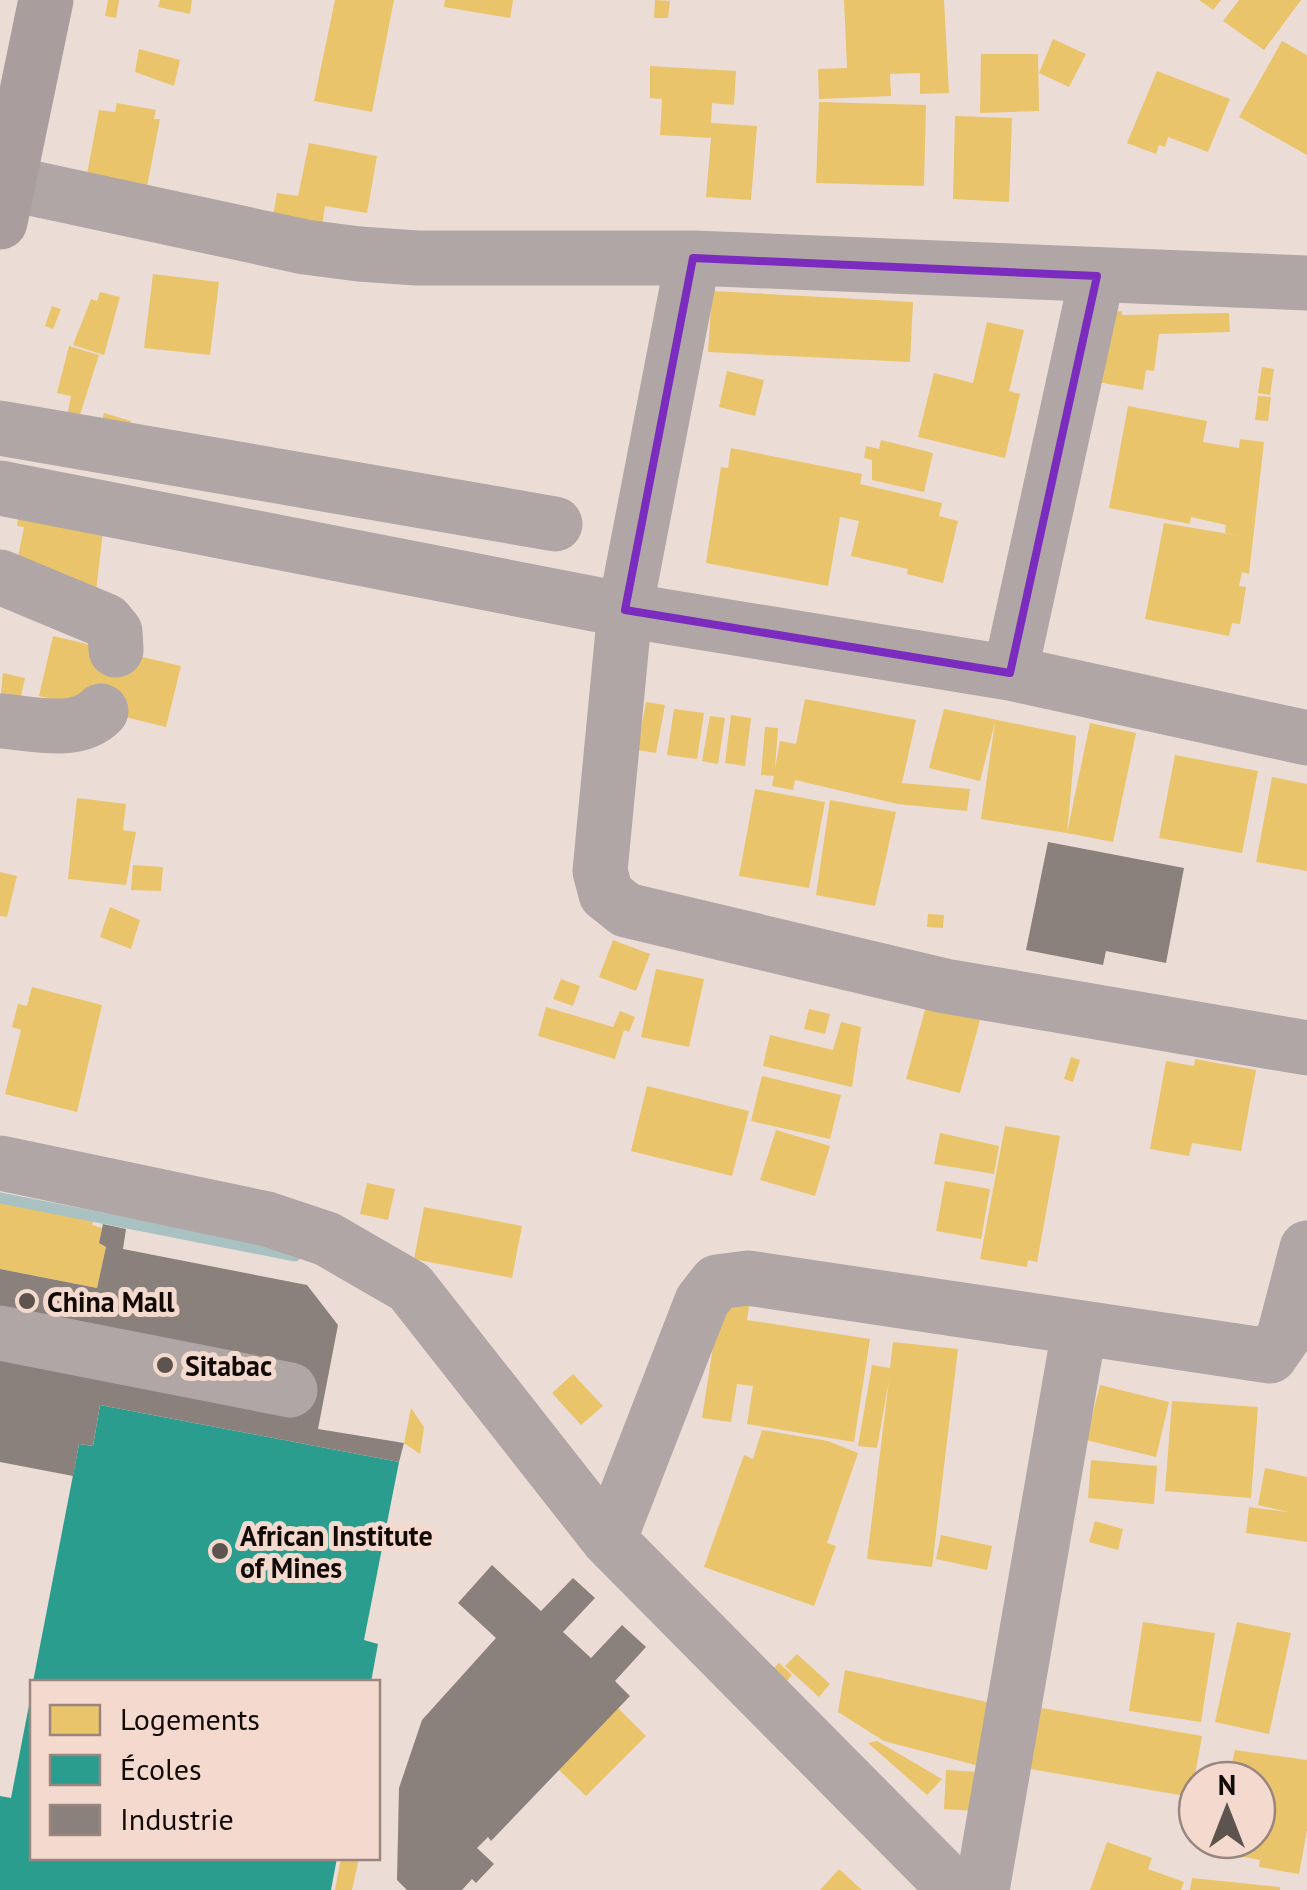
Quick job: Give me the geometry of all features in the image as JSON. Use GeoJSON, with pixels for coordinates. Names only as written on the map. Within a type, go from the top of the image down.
{"type":"FeatureCollection","features":[{"type":"Feature","properties":{"kind":"main road"},"geometry":{"type":"LineString","coordinates":[[3,206],[46,0]]}},
{"type":"Feature","properties":{"kind":"street"},"geometry":{"type":"LineString","coordinates":[[3,206],[359,254],[417,258],[693,258],[1307,283]]}},
{"type":"Feature","properties":{"kind":"street"},"geometry":{"type":"LineString","coordinates":[[693,258],[626,610],[600,871],[606,894],[626,910],[945,986],[1307,1048]]}},
{"type":"Feature","properties":{"kind":"street"},"geometry":{"type":"LineString","coordinates":[[1010,674],[1097,276]]}},
{"type":"Feature","properties":{"kind":"street"},"geometry":{"type":"LineString","coordinates":[[0,428],[556,524]]}},
{"type":"Feature","properties":{"kind":"street"},"geometry":{"type":"LineString","coordinates":[[0,488],[626,610],[1010,674],[1307,738]]}},
{"type":"Feature","properties":{"kind":"street"},"geometry":{"type":"LineString","coordinates":[[0,576],[106,621],[114,632],[116,650]]}},
{"type":"Feature","properties":{"kind":"street"},"geometry":{"type":"LineString","coordinates":[[0,722],[75,726],[90,723],[101,711]]}},
{"type":"Feature","properties":{"kind":"street"},"geometry":{"type":"LineString","coordinates":[[0,1162],[267,1219],[327,1239],[410,1287],[609,1540],[956,1890]]}},
{"type":"Feature","properties":{"kind":"street"},"geometry":{"type":"LineString","coordinates":[[609,1540],[702,1301],[717,1282],[748,1278],[1079,1331],[1270,1356],[1284,1336],[1307,1248]]}},
{"type":"Feature","properties":{"kind":"street"},"geometry":{"type":"LineString","coordinates":[[982,1890],[1079,1331]]}},
{"type":"Feature","properties":{"kind":"street"},"geometry":{"type":"LineString","coordinates":[[0,1333],[290,1390]]}},
{"type":"Feature","properties":{"kind":"highlighted area"},"geometry":{"type":"Polygon","coordinates":[[[693,258],[1097,276],[1010,673],[625,610],[693,258]]]}},
{"type":"Feature","properties":{"kind":"building: Logements"},"geometry":{"type":"Polygon","coordinates":[[[108,0],[119,0],[116,18],[105,16],[108,0]]]}},
{"type":"Feature","properties":{"kind":"building: Logements"},"geometry":{"type":"Polygon","coordinates":[[[160,0],[192,0],[190,14],[158,7],[160,0]]]}},
{"type":"Feature","properties":{"kind":"building: Logements"},"geometry":{"type":"Polygon","coordinates":[[[335,0],[394,0],[372,112],[314,101],[335,0]]]}},
{"type":"Feature","properties":{"kind":"building: Logements"},"geometry":{"type":"Polygon","coordinates":[[[445,0],[513,0],[510,18],[444,7],[445,0]]]}},
{"type":"Feature","properties":{"kind":"building: Logements"},"geometry":{"type":"Polygon","coordinates":[[[655,0],[670,1],[668,18],[654,18],[655,0]]]}},
{"type":"Feature","properties":{"kind":"building: Logements"},"geometry":{"type":"Polygon","coordinates":[[[844,0],[944,0],[949,93],[920,94],[920,73],[890,74],[891,96],[819,99],[818,69],[847,68],[844,0]]]}},
{"type":"Feature","properties":{"kind":"building: Logements"},"geometry":{"type":"Polygon","coordinates":[[[1199,0],[1221,0],[1213,10],[1199,0]]]}},
{"type":"Feature","properties":{"kind":"building: Logements"},"geometry":{"type":"Polygon","coordinates":[[[1239,0],[1301,0],[1264,50],[1223,21],[1239,0]]]}},
{"type":"Feature","properties":{"kind":"building: Logements"},"geometry":{"type":"Polygon","coordinates":[[[1053,39],[1086,54],[1069,87],[1039,73],[1053,39]]]}},
{"type":"Feature","properties":{"kind":"building: Logements"},"geometry":{"type":"Polygon","coordinates":[[[1282,41],[1307,55],[1307,155],[1239,117],[1282,41]]]}},
{"type":"Feature","properties":{"kind":"building: Logements"},"geometry":{"type":"Polygon","coordinates":[[[139,49],[180,60],[174,86],[135,72],[139,49]]]}},
{"type":"Feature","properties":{"kind":"building: Logements"},"geometry":{"type":"Polygon","coordinates":[[[981,54],[1038,54],[1039,111],[980,113],[981,54]]]}},
{"type":"Feature","properties":{"kind":"building: Logements"},"geometry":{"type":"Polygon","coordinates":[[[650,66],[736,71],[734,105],[712,103],[711,123],[757,126],[751,200],[706,197],[711,138],[660,135],[662,99],[650,98],[650,66]]]}},
{"type":"Feature","properties":{"kind":"building: Logements"},"geometry":{"type":"Polygon","coordinates":[[[1157,71],[1230,99],[1208,152],[1168,137],[1165,147],[1159,145],[1156,154],[1127,143],[1157,71]]]}},
{"type":"Feature","properties":{"kind":"building: Logements"},"geometry":{"type":"Polygon","coordinates":[[[819,102],[926,105],[924,186],[816,183],[819,102]]]}},
{"type":"Feature","properties":{"kind":"building: Logements"},"geometry":{"type":"Polygon","coordinates":[[[117,103],[156,110],[154,119],[160,119],[147,187],[87,174],[99,110],[115,112],[117,103]]]}},
{"type":"Feature","properties":{"kind":"building: Logements"},"geometry":{"type":"Polygon","coordinates":[[[955,116],[1012,118],[1009,202],[953,199],[955,116]]]}},
{"type":"Feature","properties":{"kind":"building: Logements"},"geometry":{"type":"Polygon","coordinates":[[[309,143],[377,156],[367,213],[325,206],[322,226],[273,215],[277,193],[298,196],[309,143]]]}},
{"type":"Feature","properties":{"kind":"building: Logements"},"geometry":{"type":"Polygon","coordinates":[[[153,274],[219,282],[210,355],[144,348],[153,274]]]}},
{"type":"Feature","properties":{"kind":"building: Logements"},"geometry":{"type":"Polygon","coordinates":[[[712,291],[913,302],[910,362],[708,352],[712,291]]]}},
{"type":"Feature","properties":{"kind":"building: Logements"},"geometry":{"type":"Polygon","coordinates":[[[100,292],[120,297],[104,355],[73,345],[91,299],[97,301],[100,292]]]}},
{"type":"Feature","properties":{"kind":"building: Logements"},"geometry":{"type":"Polygon","coordinates":[[[52,306],[61,309],[53,329],[45,326],[52,306]]]}},
{"type":"Feature","properties":{"kind":"building: Logements"},"geometry":{"type":"Polygon","coordinates":[[[1122,311],[1122,315],[1229,313],[1230,332],[1159,334],[1154,371],[1146,370],[1143,390],[1097,382],[1108,313],[1122,311]]]}},
{"type":"Feature","properties":{"kind":"building: Logements"},"geometry":{"type":"Polygon","coordinates":[[[987,322],[1024,330],[1009,391],[1020,394],[1005,458],[918,437],[934,373],[973,383],[987,322]]]}},
{"type":"Feature","properties":{"kind":"building: Logements"},"geometry":{"type":"Polygon","coordinates":[[[69,346],[99,355],[77,424],[66,421],[71,396],[57,393],[69,346]]]}},
{"type":"Feature","properties":{"kind":"building: Logements"},"geometry":{"type":"Polygon","coordinates":[[[1262,367],[1274,369],[1270,395],[1258,393],[1262,367]]]}},
{"type":"Feature","properties":{"kind":"building: Logements"},"geometry":{"type":"Polygon","coordinates":[[[727,371],[764,380],[755,416],[719,407],[727,371]]]}},
{"type":"Feature","properties":{"kind":"building: Logements"},"geometry":{"type":"Polygon","coordinates":[[[1258,396],[1271,397],[1268,421],[1255,420],[1258,396]]]}},
{"type":"Feature","properties":{"kind":"building: Logements"},"geometry":{"type":"Polygon","coordinates":[[[1128,406],[1207,421],[1203,442],[1239,448],[1240,439],[1264,442],[1249,574],[1242,572],[1239,586],[1246,587],[1240,624],[1232,623],[1229,636],[1145,619],[1164,523],[1246,537],[1225,533],[1226,525],[1191,517],[1190,524],[1109,508],[1128,406]]]}},
{"type":"Feature","properties":{"kind":"building: Logements"},"geometry":{"type":"Polygon","coordinates":[[[104,413],[131,421],[125,442],[98,435],[104,413]]]}},
{"type":"Feature","properties":{"kind":"building: Logements"},"geometry":{"type":"Polygon","coordinates":[[[881,440],[933,453],[924,492],[872,480],[872,460],[864,458],[866,446],[879,449],[881,440]]]}},
{"type":"Feature","properties":{"kind":"building: Logements"},"geometry":{"type":"Polygon","coordinates":[[[731,448],[862,474],[860,484],[942,503],[939,516],[958,521],[943,583],[907,574],[908,569],[851,556],[859,521],[840,517],[828,586],[706,563],[721,467],[728,468],[731,448]]]}},
{"type":"Feature","properties":{"kind":"building: Logements"},"geometry":{"type":"Polygon","coordinates":[[[19,512],[104,522],[95,600],[13,582],[24,527],[17,526],[19,512]]]}},
{"type":"Feature","properties":{"kind":"building: Logements"},"geometry":{"type":"Polygon","coordinates":[[[53,636],[181,666],[166,727],[39,696],[53,636]]]}},
{"type":"Feature","properties":{"kind":"building: Logements"},"geometry":{"type":"Polygon","coordinates":[[[3,673],[25,678],[19,705],[0,702],[3,673]]]}},
{"type":"Feature","properties":{"kind":"building: Logements"},"geometry":{"type":"Polygon","coordinates":[[[805,699],[916,720],[902,783],[970,789],[967,811],[898,804],[795,780],[793,790],[772,786],[774,776],[761,775],[765,727],[778,728],[775,768],[780,741],[796,744],[805,699]]]}},
{"type":"Feature","properties":{"kind":"building: Logements"},"geometry":{"type":"Polygon","coordinates":[[[646,702],[665,705],[656,753],[637,750],[646,702]]]}},
{"type":"Feature","properties":{"kind":"building: Logements"},"geometry":{"type":"Polygon","coordinates":[[[674,709],[704,713],[697,759],[667,755],[674,709]]]}},
{"type":"Feature","properties":{"kind":"building: Logements"},"geometry":{"type":"Polygon","coordinates":[[[944,709],[1076,736],[1067,833],[981,819],[995,722],[980,781],[929,768],[944,709]]]}},
{"type":"Feature","properties":{"kind":"building: Logements"},"geometry":{"type":"Polygon","coordinates":[[[731,715],[751,718],[745,766],[725,763],[731,715]]]}},
{"type":"Feature","properties":{"kind":"building: Logements"},"geometry":{"type":"Polygon","coordinates":[[[710,716],[725,718],[718,764],[702,761],[710,716]]]}},
{"type":"Feature","properties":{"kind":"building: Logements"},"geometry":{"type":"Polygon","coordinates":[[[1090,723],[1136,733],[1113,842],[1067,833],[1090,723]]]}},
{"type":"Feature","properties":{"kind":"building: Logements"},"geometry":{"type":"Polygon","coordinates":[[[1175,755],[1258,771],[1242,853],[1159,838],[1175,755]]]}},
{"type":"Feature","properties":{"kind":"building: Logements"},"geometry":{"type":"Polygon","coordinates":[[[1272,777],[1307,784],[1307,871],[1256,862],[1272,777]]]}},
{"type":"Feature","properties":{"kind":"building: Logements"},"geometry":{"type":"Polygon","coordinates":[[[755,789],[825,802],[809,888],[739,876],[755,789]]]}},
{"type":"Feature","properties":{"kind":"building: Logements"},"geometry":{"type":"Polygon","coordinates":[[[77,798],[126,804],[123,830],[136,832],[126,885],[68,879],[77,798]]]}},
{"type":"Feature","properties":{"kind":"building: Logements"},"geometry":{"type":"Polygon","coordinates":[[[830,800],[896,812],[875,906],[816,895],[830,800]]]}},
{"type":"Feature","properties":{"kind":"building: Logements"},"geometry":{"type":"Polygon","coordinates":[[[133,865],[163,867],[161,891],[131,890],[133,865]]]}},
{"type":"Feature","properties":{"kind":"building: Logements"},"geometry":{"type":"Polygon","coordinates":[[[0,872],[17,876],[7,917],[0,916],[0,872]]]}},
{"type":"Feature","properties":{"kind":"building: Logements"},"geometry":{"type":"Polygon","coordinates":[[[110,907],[140,920],[131,949],[100,937],[110,907]]]}},
{"type":"Feature","properties":{"kind":"building: Logements"},"geometry":{"type":"Polygon","coordinates":[[[928,914],[944,915],[943,928],[927,927],[928,914]]]}},
{"type":"Feature","properties":{"kind":"building: Logements"},"geometry":{"type":"Polygon","coordinates":[[[613,940],[650,954],[636,991],[599,977],[613,940]]]}},
{"type":"Feature","properties":{"kind":"building: Logements"},"geometry":{"type":"Polygon","coordinates":[[[656,969],[704,979],[689,1047],[641,1037],[656,969]]]}},
{"type":"Feature","properties":{"kind":"building: Logements"},"geometry":{"type":"Polygon","coordinates":[[[561,979],[580,986],[573,1006],[553,999],[561,979]]]}},
{"type":"Feature","properties":{"kind":"building: Logements"},"geometry":{"type":"Polygon","coordinates":[[[32,987],[102,1005],[77,1112],[5,1094],[21,1030],[12,1027],[18,1004],[27,1006],[32,987]]]}},
{"type":"Feature","properties":{"kind":"building: Logements"},"geometry":{"type":"Polygon","coordinates":[[[926,1006],[980,1020],[960,1093],[906,1079],[926,1006]]]}},
{"type":"Feature","properties":{"kind":"building: Logements"},"geometry":{"type":"Polygon","coordinates":[[[546,1007],[613,1027],[620,1011],[635,1017],[629,1032],[624,1030],[615,1059],[538,1036],[546,1007]]]}},
{"type":"Feature","properties":{"kind":"building: Logements"},"geometry":{"type":"Polygon","coordinates":[[[809,1009],[830,1014],[825,1034],[804,1029],[809,1009]]]}},
{"type":"Feature","properties":{"kind":"building: Logements"},"geometry":{"type":"Polygon","coordinates":[[[841,1022],[861,1027],[852,1087],[763,1066],[770,1035],[833,1050],[841,1022]]]}},
{"type":"Feature","properties":{"kind":"building: Logements"},"geometry":{"type":"Polygon","coordinates":[[[1071,1057],[1080,1060],[1073,1082],[1064,1079],[1071,1057]]]}},
{"type":"Feature","properties":{"kind":"building: Logements"},"geometry":{"type":"Polygon","coordinates":[[[1195,1059],[1256,1070],[1241,1151],[1192,1143],[1189,1156],[1150,1149],[1166,1061],[1194,1066],[1195,1059]]]}},
{"type":"Feature","properties":{"kind":"building: Logements"},"geometry":{"type":"Polygon","coordinates":[[[762,1076],[841,1095],[830,1139],[751,1121],[762,1076]]]}},
{"type":"Feature","properties":{"kind":"building: Logements"},"geometry":{"type":"Polygon","coordinates":[[[647,1086],[749,1111],[732,1176],[631,1151],[647,1086]]]}},
{"type":"Feature","properties":{"kind":"building: Logements"},"geometry":{"type":"Polygon","coordinates":[[[1005,1126],[1060,1136],[1037,1262],[1028,1260],[1027,1267],[980,1259],[1005,1126]]]}},
{"type":"Feature","properties":{"kind":"building: Logements"},"geometry":{"type":"Polygon","coordinates":[[[776,1130],[830,1146],[815,1196],[760,1180],[776,1130]]]}},
{"type":"Feature","properties":{"kind":"building: Logements"},"geometry":{"type":"Polygon","coordinates":[[[940,1133],[999,1146],[994,1174],[934,1164],[940,1133]]]}},
{"type":"Feature","properties":{"kind":"building: Logements"},"geometry":{"type":"Polygon","coordinates":[[[945,1181],[990,1189],[981,1239],[936,1231],[945,1181]]]}},
{"type":"Feature","properties":{"kind":"building: Logements"},"geometry":{"type":"Polygon","coordinates":[[[367,1183],[395,1189],[388,1220],[360,1214],[367,1183]]]}},
{"type":"Feature","properties":{"kind":"building: Logements"},"geometry":{"type":"Polygon","coordinates":[[[0,1203],[93,1221],[92,1225],[102,1228],[99,1243],[106,1247],[97,1288],[0,1269],[0,1203]]]}},
{"type":"Feature","properties":{"kind":"building: Logements"},"geometry":{"type":"Polygon","coordinates":[[[424,1207],[522,1226],[512,1278],[414,1259],[424,1207]]]}},
{"type":"Feature","properties":{"kind":"building: Logements"},"geometry":{"type":"Polygon","coordinates":[[[720,1301],[749,1306],[747,1320],[870,1339],[854,1442],[747,1424],[753,1386],[737,1384],[731,1422],[702,1418],[720,1301]]]}},
{"type":"Feature","properties":{"kind":"building: Logements"},"geometry":{"type":"Polygon","coordinates":[[[893,1342],[958,1349],[932,1567],[867,1559],[889,1380],[877,1448],[858,1446],[872,1365],[890,1368],[893,1342]]]}},
{"type":"Feature","properties":{"kind":"building: Logements"},"geometry":{"type":"Polygon","coordinates":[[[573,1374],[603,1406],[581,1425],[552,1393],[573,1374]]]}},
{"type":"Feature","properties":{"kind":"building: Logements"},"geometry":{"type":"Polygon","coordinates":[[[1100,1385],[1169,1402],[1156,1457],[1086,1440],[1100,1385]]]}},
{"type":"Feature","properties":{"kind":"building: Logements"},"geometry":{"type":"Polygon","coordinates":[[[1172,1401],[1258,1407],[1251,1498],[1165,1491],[1172,1401]]]}},
{"type":"Feature","properties":{"kind":"building: Logements"},"geometry":{"type":"Polygon","coordinates":[[[411,1408],[424,1427],[420,1454],[404,1443],[411,1408]]]}},
{"type":"Feature","properties":{"kind":"building: Logements"},"geometry":{"type":"Polygon","coordinates":[[[762,1430],[828,1441],[858,1453],[827,1543],[836,1546],[814,1606],[704,1567],[744,1455],[753,1459],[762,1430]]]}},
{"type":"Feature","properties":{"kind":"building: Logements"},"geometry":{"type":"Polygon","coordinates":[[[1091,1460],[1157,1466],[1154,1504],[1088,1498],[1091,1460]]]}},
{"type":"Feature","properties":{"kind":"building: Logements"},"geometry":{"type":"Polygon","coordinates":[[[1265,1468],[1307,1477],[1307,1542],[1246,1533],[1249,1507],[1288,1512],[1258,1505],[1265,1468]]]}},
{"type":"Feature","properties":{"kind":"building: Logements"},"geometry":{"type":"Polygon","coordinates":[[[1095,1521],[1123,1529],[1118,1550],[1089,1542],[1095,1521]]]}},
{"type":"Feature","properties":{"kind":"building: Logements"},"geometry":{"type":"Polygon","coordinates":[[[941,1535],[992,1546],[987,1570],[936,1559],[941,1535]]]}},
{"type":"Feature","properties":{"kind":"building: Logements"},"geometry":{"type":"Polygon","coordinates":[[[1143,1622],[1215,1633],[1201,1722],[1129,1711],[1143,1622]]]}},
{"type":"Feature","properties":{"kind":"building: Logements"},"geometry":{"type":"Polygon","coordinates":[[[1237,1622],[1291,1633],[1269,1734],[1215,1722],[1237,1622]]]}},
{"type":"Feature","properties":{"kind":"building: Logements"},"geometry":{"type":"Polygon","coordinates":[[[797,1654],[830,1684],[819,1697],[785,1666],[797,1654]]]}},
{"type":"Feature","properties":{"kind":"building: Logements"},"geometry":{"type":"Polygon","coordinates":[[[779,1663],[792,1675],[785,1683],[771,1671],[779,1663]]]}},
{"type":"Feature","properties":{"kind":"building: Logements"},"geometry":{"type":"Polygon","coordinates":[[[845,1670],[1000,1705],[983,1767],[884,1741],[838,1712],[845,1670]]]}},
{"type":"Feature","properties":{"kind":"building: Logements"},"geometry":{"type":"Polygon","coordinates":[[[1036,1707],[1202,1736],[1198,1760],[1177,1760],[1177,1795],[1025,1768],[1036,1707]]]}},
{"type":"Feature","properties":{"kind":"building: Logements"},"geometry":{"type":"Polygon","coordinates":[[[618,1708],[646,1736],[586,1796],[557,1768],[618,1708]]]}},
{"type":"Feature","properties":{"kind":"building: Logements"},"geometry":{"type":"Polygon","coordinates":[[[877,1741],[942,1779],[927,1795],[868,1743],[877,1741]]]}},
{"type":"Feature","properties":{"kind":"building: Logements"},"geometry":{"type":"Polygon","coordinates":[[[1235,1750],[1307,1760],[1307,1830],[1299,1874],[1259,1867],[1260,1860],[1277,1860],[1277,1760],[1233,1760],[1235,1750]]]}},
{"type":"Feature","properties":{"kind":"building: Logements"},"geometry":{"type":"Polygon","coordinates":[[[946,1770],[979,1772],[977,1811],[944,1809],[946,1770]]]}},
{"type":"Feature","properties":{"kind":"building: Logements"},"geometry":{"type":"Polygon","coordinates":[[[1107,1842],[1152,1858],[1148,1869],[1184,1882],[1181,1890],[1090,1890],[1107,1842]]]}},
{"type":"Feature","properties":{"kind":"building: Logements"},"geometry":{"type":"Polygon","coordinates":[[[341,1860],[359,1860],[352,1890],[335,1890],[341,1860]]]}},
{"type":"Feature","properties":{"kind":"building: Logements"},"geometry":{"type":"Polygon","coordinates":[[[839,1869],[862,1890],[820,1890],[839,1869]]]}},
{"type":"Feature","properties":{"kind":"building: Logements"},"geometry":{"type":"Polygon","coordinates":[[[1192,1878],[1280,1887],[1280,1890],[1190,1890],[1192,1878]]]}},
{"type":"Feature","properties":{"kind":"building: Écoles","name":"African Institute of Mines"},"geometry":{"type":"Polygon","coordinates":[[[100,1405],[399,1462],[364,1640],[378,1644],[371,1680],[33,1680],[79,1444],[93,1446],[100,1405]]]}},
{"type":"Feature","properties":{"kind":"building: Écoles"},"geometry":{"type":"Polygon","coordinates":[[[30,1700],[30,1860],[337,1860],[331,1890],[0,1890],[0,1796],[11,1798],[30,1700]]]}},
{"type":"Feature","properties":{"kind":"building: Industrie"},"geometry":{"type":"Polygon","coordinates":[[[1048,842],[1184,868],[1166,963],[1106,951],[1103,965],[1026,950],[1048,842]]]}},
{"type":"Feature","properties":{"kind":"building: Industrie","name":"Sitabac"},"geometry":{"type":"Polygon","coordinates":[[[103,1224],[126,1229],[123,1249],[307,1285],[338,1325],[318,1429],[404,1443],[399,1462],[100,1405],[93,1446],[79,1444],[73,1476],[0,1462],[0,1269],[97,1288],[106,1247],[99,1243],[103,1224]]]}},
{"type":"Feature","properties":{"kind":"building: Industrie"},"geometry":{"type":"Polygon","coordinates":[[[492,1565],[541,1611],[573,1578],[595,1598],[563,1632],[591,1658],[622,1625],[646,1647],[615,1681],[630,1696],[491,1841],[488,1837],[477,1848],[494,1864],[476,1883],[472,1879],[462,1890],[407,1890],[397,1880],[399,1788],[422,1720],[496,1638],[458,1603],[492,1565]]]}},
{"type":"Feature","properties":{"kind":"waterway"},"geometry":{"type":"LineString","coordinates":[[0,1198],[295,1256]]}},
{"type":"Feature","properties":{"kind":"place","name":"China Mall"},"geometry":{"type":"Point","coordinates":[27,1301]}},
{"type":"Feature","properties":{"kind":"place","name":"Sitabac"},"geometry":{"type":"Point","coordinates":[165,1365]}},
{"type":"Feature","properties":{"kind":"place","name":"African Institute of Mines"},"geometry":{"type":"Point","coordinates":[220,1551]}}]}
